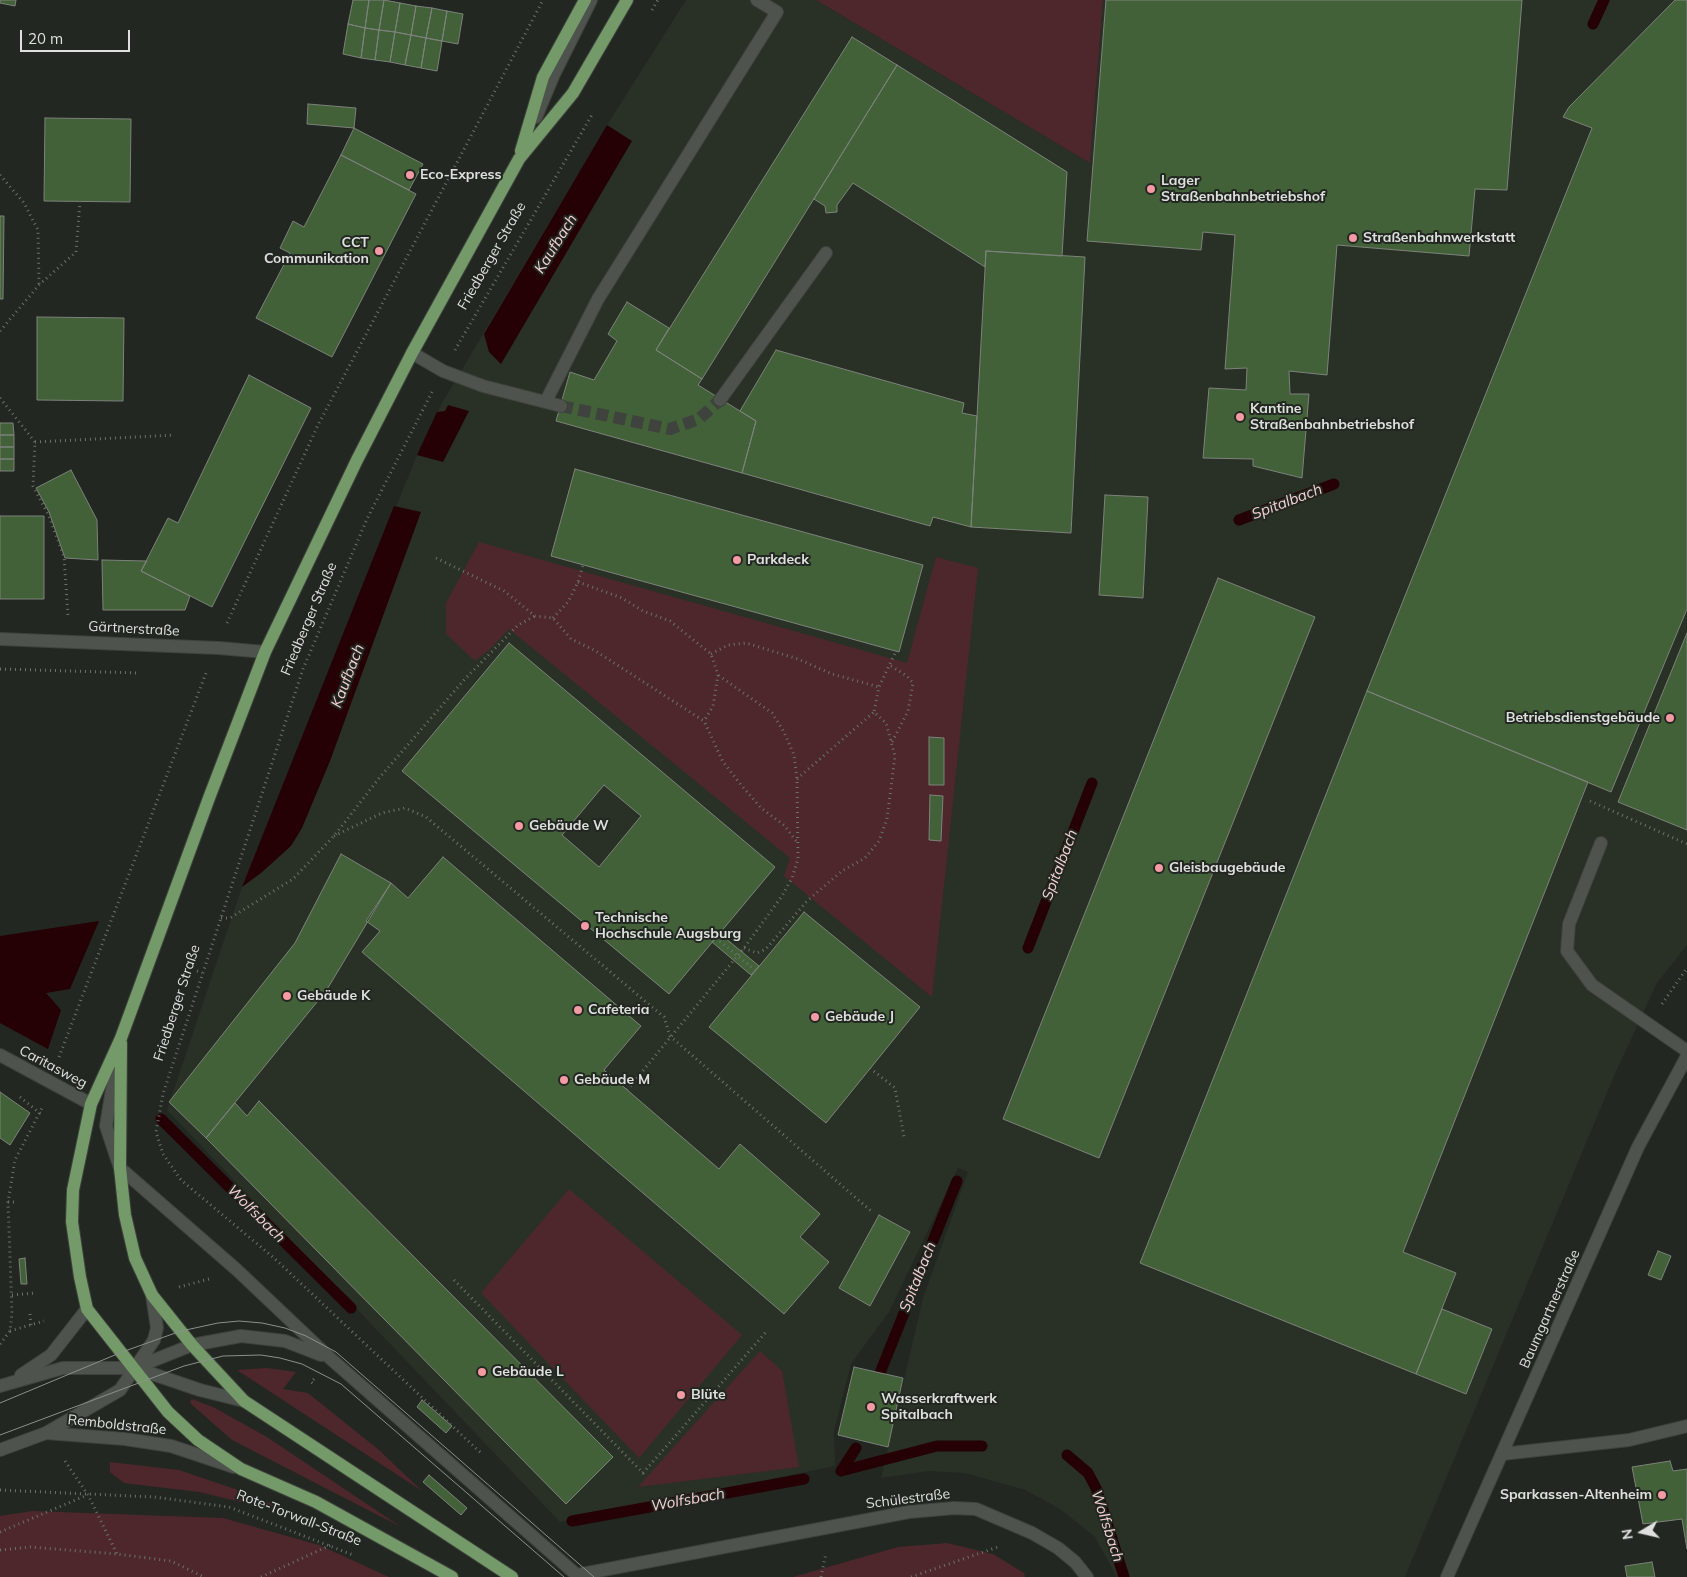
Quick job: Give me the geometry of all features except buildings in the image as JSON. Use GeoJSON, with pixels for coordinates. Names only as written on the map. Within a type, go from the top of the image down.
{"type":"FeatureCollection","features":[{"type":"Feature","properties":{"kind":"main road","name":"Friedberger Straße"},"geometry":{"type":"LineString","coordinates":[[519,158],[543,77],[585,0]]}},
{"type":"Feature","properties":{"kind":"main road","name":"Friedberger Straße"},"geometry":{"type":"LineString","coordinates":[[241,1469],[198,1440],[168,1412],[87,1309],[72,1222],[73,1190],[91,1104],[121,1038],[265,652],[357,460],[412,354],[519,158],[573,93],[628,0]]}},
{"type":"Feature","properties":{"kind":"main road","name":"Friedberger Straße"},"geometry":{"type":"LineString","coordinates":[[121,1038],[120,1168],[125,1215],[135,1258],[152,1295],[192,1345],[244,1401]]}},
{"type":"Feature","properties":{"kind":"main road"},"geometry":{"type":"LineString","coordinates":[[244,1401],[512,1577]]}},
{"type":"Feature","properties":{"kind":"main road","name":"Rote-Torwall-Straße"},"geometry":{"type":"LineString","coordinates":[[241,1469],[316,1502],[452,1577]]}},
{"type":"Feature","properties":{"kind":"street"},"geometry":{"type":"LineString","coordinates":[[519,158],[554,74],[591,0]]}},
{"type":"Feature","properties":{"kind":"street"},"geometry":{"type":"LineString","coordinates":[[546,402],[598,299],[777,12],[757,0]]}},
{"type":"Feature","properties":{"kind":"street"},"geometry":{"type":"LineString","coordinates":[[720,400],[826,254]]}},
{"type":"Feature","properties":{"kind":"street"},"geometry":{"type":"LineString","coordinates":[[412,354],[443,371],[483,386],[561,406]]}},
{"type":"Feature","properties":{"kind":"street","name":"Gärtnerstraße"},"geometry":{"type":"LineString","coordinates":[[0,639],[265,652]]}},
{"type":"Feature","properties":{"kind":"street"},"geometry":{"type":"LineString","coordinates":[[1601,843],[1569,924],[1567,951],[1592,985],[1687,1051]]}},
{"type":"Feature","properties":{"kind":"street","name":"Caritasweg"},"geometry":{"type":"LineString","coordinates":[[0,1055],[91,1104]]}},
{"type":"Feature","properties":{"kind":"street","name":"Baumgartnerstraße"},"geometry":{"type":"LineString","coordinates":[[1447,1577],[1638,1147],[1687,1056]]}},
{"type":"Feature","properties":{"kind":"street"},"geometry":{"type":"LineString","coordinates":[[120,1168],[237,1270],[331,1360],[578,1576]]}},
{"type":"Feature","properties":{"kind":"street","name":"Remboldstraße"},"geometry":{"type":"LineString","coordinates":[[0,1450],[46,1433],[120,1390],[134,1368],[149,1350],[157,1328],[152,1295]]}},
{"type":"Feature","properties":{"kind":"street"},"geometry":{"type":"LineString","coordinates":[[14,1381],[51,1355],[87,1309]]}},
{"type":"Feature","properties":{"kind":"street"},"geometry":{"type":"LineString","coordinates":[[134,1368],[192,1345],[241,1336],[292,1344],[331,1360]]}},
{"type":"Feature","properties":{"kind":"street"},"geometry":{"type":"LineString","coordinates":[[0,1386],[63,1368],[134,1368],[200,1390],[244,1401]]}},
{"type":"Feature","properties":{"kind":"street"},"geometry":{"type":"LineString","coordinates":[[1502,1454],[1629,1440],[1687,1426]]}},
{"type":"Feature","properties":{"kind":"street","name":"Remboldstraße"},"geometry":{"type":"LineString","coordinates":[[46,1433],[125,1439],[171,1446],[241,1469]]}},
{"type":"Feature","properties":{"kind":"street","name":"Schülestraße"},"geometry":{"type":"LineString","coordinates":[[578,1576],[917,1511],[968,1508],[993,1515],[1032,1533],[1058,1548],[1075,1562],[1087,1577]]}},
{"type":"Feature","properties":{"kind":"path"},"geometry":{"type":"LineString","coordinates":[[649,16],[658,0]]}},
{"type":"Feature","properties":{"kind":"path","name":"Friedberger Straße"},"geometry":{"type":"LineString","coordinates":[[485,1457],[274,1258],[181,1180],[164,1154],[156,1132],[156,1123],[202,973],[303,669],[371,510],[443,371],[597,105]]}},
{"type":"Feature","properties":{"kind":"path"},"geometry":{"type":"LineString","coordinates":[[0,175],[24,203],[38,230],[39,286]]}},
{"type":"Feature","properties":{"kind":"path"},"geometry":{"type":"LineString","coordinates":[[0,332],[39,286],[76,252],[80,202]]}},
{"type":"Feature","properties":{"kind":"path"},"geometry":{"type":"LineString","coordinates":[[0,398],[35,442],[33,486],[49,516],[64,557],[68,617],[66,671]]}},
{"type":"Feature","properties":{"kind":"path"},"geometry":{"type":"LineString","coordinates":[[35,442],[174,435]]}},
{"type":"Feature","properties":{"kind":"path"},"geometry":{"type":"LineString","coordinates":[[436,558],[504,592],[535,616],[553,618],[571,639],[594,650],[704,721],[723,762],[761,808],[785,826],[797,842]]}},
{"type":"Feature","properties":{"kind":"path"},"geometry":{"type":"LineString","coordinates":[[553,618],[568,602],[578,582],[583,565]]}},
{"type":"Feature","properties":{"kind":"path"},"geometry":{"type":"LineString","coordinates":[[578,582],[622,598],[643,611],[670,622],[711,654],[718,676],[713,706],[704,721]]}},
{"type":"Feature","properties":{"kind":"path"},"geometry":{"type":"LineString","coordinates":[[221,918],[230,918],[292,879],[334,836],[380,777],[464,680],[518,625],[535,616]]}},
{"type":"Feature","properties":{"kind":"path"},"geometry":{"type":"LineString","coordinates":[[711,654],[728,645],[746,643],[798,659],[832,674],[879,687]]}},
{"type":"Feature","properties":{"kind":"path"},"geometry":{"type":"LineString","coordinates":[[797,779],[874,712],[879,687],[896,651]]}},
{"type":"Feature","properties":{"kind":"path"},"geometry":{"type":"LineString","coordinates":[[890,666],[907,676],[913,684],[908,711],[892,742]]}},
{"type":"Feature","properties":{"kind":"path"},"geometry":{"type":"LineString","coordinates":[[0,669],[146,673]]}},
{"type":"Feature","properties":{"kind":"path"},"geometry":{"type":"LineString","coordinates":[[195,674],[205,675]]}},
{"type":"Feature","properties":{"kind":"path"},"geometry":{"type":"LineString","coordinates":[[627,1090],[744,948],[792,878],[798,859],[797,779],[794,755],[784,732],[772,713],[718,676]]}},
{"type":"Feature","properties":{"kind":"path"},"geometry":{"type":"LineString","coordinates":[[744,948],[757,953],[766,949],[807,902],[842,871],[864,858],[878,841],[887,819],[895,756],[886,723],[874,712]]}},
{"type":"Feature","properties":{"kind":"path"},"geometry":{"type":"LineString","coordinates":[[1590,802],[1687,844]]}},
{"type":"Feature","properties":{"kind":"path"},"geometry":{"type":"LineString","coordinates":[[334,836],[382,813],[405,808],[426,817],[664,1017],[670,1036],[871,1211]]}},
{"type":"Feature","properties":{"kind":"path"},"geometry":{"type":"LineString","coordinates":[[716,938],[756,971]]}},
{"type":"Feature","properties":{"kind":"path"},"geometry":{"type":"LineString","coordinates":[[1648,1024],[1687,968]]}},
{"type":"Feature","properties":{"kind":"path"},"geometry":{"type":"LineString","coordinates":[[197,971],[202,973]]}},
{"type":"Feature","properties":{"kind":"path"},"geometry":{"type":"LineString","coordinates":[[167,1065],[172,1067]]}},
{"type":"Feature","properties":{"kind":"path"},"geometry":{"type":"LineString","coordinates":[[870,1068],[895,1088],[904,1137]]}},
{"type":"Feature","properties":{"kind":"path"},"geometry":{"type":"LineString","coordinates":[[8,1202],[16,1202]]}},
{"type":"Feature","properties":{"kind":"path"},"geometry":{"type":"LineString","coordinates":[[454,1280],[643,1474],[766,1332]]}},
{"type":"Feature","properties":{"kind":"path"},"geometry":{"type":"LineString","coordinates":[[12,1295],[36,1293]]}},
{"type":"Feature","properties":{"kind":"path"},"geometry":{"type":"LineString","coordinates":[[30,1314],[31,1325]]}},
{"type":"Feature","properties":{"kind":"path","name":"Rote-Torwall-Straße"},"geometry":{"type":"LineString","coordinates":[[0,1490],[154,1497],[229,1507],[358,1557]]}},
{"type":"Feature","properties":{"kind":"path"},"geometry":{"type":"LineString","coordinates":[[0,1532],[88,1495]]}},
{"type":"Feature","properties":{"kind":"path"},"geometry":{"type":"LineString","coordinates":[[912,1577],[1032,1533]]}},
{"type":"Feature","properties":{"kind":"path"},"geometry":{"type":"LineString","coordinates":[[261,1577],[331,1545]]}},
{"type":"Feature","properties":{"kind":"path"},"geometry":{"type":"LineString","coordinates":[[0,1550],[30,1547],[117,1554],[172,1562],[204,1577]]}},
{"type":"Feature","properties":{"kind":"shaded area"},"geometry":{"type":"Polygon","coordinates":[[[686,0],[816,0],[1090,163],[1103,0],[1687,0],[1687,945],[1657,983],[1614,1076],[1405,1577],[1117,1577],[1094,1536],[1060,1509],[1025,1490],[965,1473],[929,1471],[881,1478],[923,1298],[968,1172],[958,1168],[889,1312],[851,1364],[834,1431],[835,1466],[560,1522],[167,1110],[242,887],[417,455],[442,403],[607,125],[686,0]]]}},
{"type":"Feature","properties":{"kind":"shaded area"},"geometry":{"type":"Polygon","coordinates":[[[816,0],[1103,0],[1090,163],[816,0]]]}},
{"type":"Feature","properties":{"kind":"shaded area"},"geometry":{"type":"Polygon","coordinates":[[[479,542],[907,663],[936,557],[978,568],[932,997],[784,876],[790,858],[509,629],[490,649],[475,661],[446,634],[446,603],[479,542]]]}},
{"type":"Feature","properties":{"kind":"shaded area"},"geometry":{"type":"Polygon","coordinates":[[[569,1189],[742,1335],[639,1458],[481,1293],[569,1189]]]}},
{"type":"Feature","properties":{"kind":"shaded area"},"geometry":{"type":"Polygon","coordinates":[[[760,1351],[782,1371],[799,1467],[638,1487],[760,1351]]]}},
{"type":"Feature","properties":{"kind":"shaded area"},"geometry":{"type":"Polygon","coordinates":[[[267,1368],[296,1372],[283,1389],[308,1393],[379,1450],[422,1491],[237,1370],[267,1368]]]}},
{"type":"Feature","properties":{"kind":"shaded area"},"geometry":{"type":"Polygon","coordinates":[[[192,1399],[215,1408],[267,1437],[401,1527],[232,1440],[191,1404],[192,1399]]]}},
{"type":"Feature","properties":{"kind":"shaded area"},"geometry":{"type":"Polygon","coordinates":[[[110,1462],[179,1470],[235,1489],[303,1517],[199,1492],[124,1483],[110,1472],[110,1462]]]}},
{"type":"Feature","properties":{"kind":"shaded area"},"geometry":{"type":"Polygon","coordinates":[[[32,1511],[223,1518],[319,1545],[389,1577],[0,1577],[0,1516],[32,1511]]]}},
{"type":"Feature","properties":{"kind":"shaded area"},"geometry":{"type":"Polygon","coordinates":[[[947,1543],[993,1554],[1024,1573],[1025,1577],[793,1577],[898,1547],[947,1543]]]}},
{"type":"Feature","properties":{"kind":"water","name":"Kaufbach"},"geometry":{"type":"Polygon","coordinates":[[[607,125],[632,141],[501,364],[489,352],[484,334],[607,125]]]}},
{"type":"Feature","properties":{"kind":"water"},"geometry":{"type":"Polygon","coordinates":[[[448,405],[469,411],[443,462],[417,455],[437,412],[445,411],[448,405]]]}},
{"type":"Feature","properties":{"kind":"water","name":"Kaufbach"},"geometry":{"type":"Polygon","coordinates":[[[394,506],[421,512],[330,761],[302,828],[291,846],[242,887],[394,506]]]}},
{"type":"Feature","properties":{"kind":"water"},"geometry":{"type":"Polygon","coordinates":[[[99,921],[70,989],[46,993],[61,1010],[48,1049],[0,1023],[0,936],[99,921]]]}},
{"type":"Feature","properties":{"kind":"waterway","name":"Spitalbach"},"geometry":{"type":"LineString","coordinates":[[1593,24],[1604,0]]}},
{"type":"Feature","properties":{"kind":"waterway","name":"Spitalbach"},"geometry":{"type":"LineString","coordinates":[[1239,520],[1334,484]]}},
{"type":"Feature","properties":{"kind":"waterway","name":"Spitalbach"},"geometry":{"type":"LineString","coordinates":[[1028,948],[1092,783]]}},
{"type":"Feature","properties":{"kind":"waterway","name":"Wolfsbach"},"geometry":{"type":"LineString","coordinates":[[161,1119],[351,1308]]}},
{"type":"Feature","properties":{"kind":"waterway","name":"Spitalbach"},"geometry":{"type":"LineString","coordinates":[[880,1373],[957,1181]]}},
{"type":"Feature","properties":{"kind":"waterway","name":"Wolfsbach"},"geometry":{"type":"LineString","coordinates":[[841,1471],[937,1446],[982,1446]]}},
{"type":"Feature","properties":{"kind":"waterway","name":"Spitalbach"},"geometry":{"type":"LineString","coordinates":[[841,1471],[856,1448]]}},
{"type":"Feature","properties":{"kind":"waterway","name":"Wolfsbach"},"geometry":{"type":"LineString","coordinates":[[1067,1455],[1088,1473],[1096,1488],[1124,1577]]}},
{"type":"Feature","properties":{"kind":"waterway","name":"Wolfsbach"},"geometry":{"type":"LineString","coordinates":[[572,1521],[804,1479]]}},
{"type":"Feature","properties":{"kind":"tunnel"},"geometry":{"type":"LineString","coordinates":[[561,406],[670,429],[699,419],[720,400]]}},
{"type":"Feature","properties":{"kind":"tram line"},"geometry":{"type":"LineString","coordinates":[[0,1403],[122,1352],[181,1331],[218,1323],[239,1321],[285,1328],[306,1336],[336,1352],[594,1577]]}},
{"type":"Feature","properties":{"kind":"tram line"},"geometry":{"type":"LineString","coordinates":[[0,1435],[184,1366],[223,1356],[261,1355],[280,1358],[302,1364],[341,1384],[564,1577]]}},
{"type":"Feature","properties":{"kind":"place","name":"Eco-Express"},"geometry":{"type":"Point","coordinates":[410,175]}},
{"type":"Feature","properties":{"kind":"place","name":"Lager Straßenbahnbetriebshof"},"geometry":{"type":"Point","coordinates":[1151,189]}},
{"type":"Feature","properties":{"kind":"place","name":"Straßenbahnwerkstatt"},"geometry":{"type":"Point","coordinates":[1353,238]}},
{"type":"Feature","properties":{"kind":"place","name":"CCT Communikation"},"geometry":{"type":"Point","coordinates":[379,251]}},
{"type":"Feature","properties":{"kind":"place","name":"Kantine Straßenbahnbetriebshof"},"geometry":{"type":"Point","coordinates":[1240,417]}},
{"type":"Feature","properties":{"kind":"place","name":"Parkdeck"},"geometry":{"type":"Point","coordinates":[737,560]}},
{"type":"Feature","properties":{"kind":"place","name":"Betriebsdienstgebäude"},"geometry":{"type":"Point","coordinates":[1670,718]}},
{"type":"Feature","properties":{"kind":"place","name":"Gebäude W"},"geometry":{"type":"Point","coordinates":[519,826]}},
{"type":"Feature","properties":{"kind":"place","name":"Gleisbaugebäude"},"geometry":{"type":"Point","coordinates":[1159,868]}},
{"type":"Feature","properties":{"kind":"place","name":"Technische Hochschule Augsburg"},"geometry":{"type":"Point","coordinates":[585,926]}},
{"type":"Feature","properties":{"kind":"place","name":"Gebäude K"},"geometry":{"type":"Point","coordinates":[287,996]}},
{"type":"Feature","properties":{"kind":"place","name":"Cafeteria"},"geometry":{"type":"Point","coordinates":[578,1010]}},
{"type":"Feature","properties":{"kind":"place","name":"Gebäude J"},"geometry":{"type":"Point","coordinates":[815,1017]}},
{"type":"Feature","properties":{"kind":"place","name":"Gebäude M"},"geometry":{"type":"Point","coordinates":[564,1080]}},
{"type":"Feature","properties":{"kind":"place","name":"Gebäude L"},"geometry":{"type":"Point","coordinates":[482,1372]}},
{"type":"Feature","properties":{"kind":"place","name":"Blüte"},"geometry":{"type":"Point","coordinates":[681,1395]}},
{"type":"Feature","properties":{"kind":"place","name":"Wasserkraftwerk Spitalbach"},"geometry":{"type":"Point","coordinates":[871,1407]}},
{"type":"Feature","properties":{"kind":"place","name":"Sparkassen-Altenheim"},"geometry":{"type":"Point","coordinates":[1662,1495]}}]}
